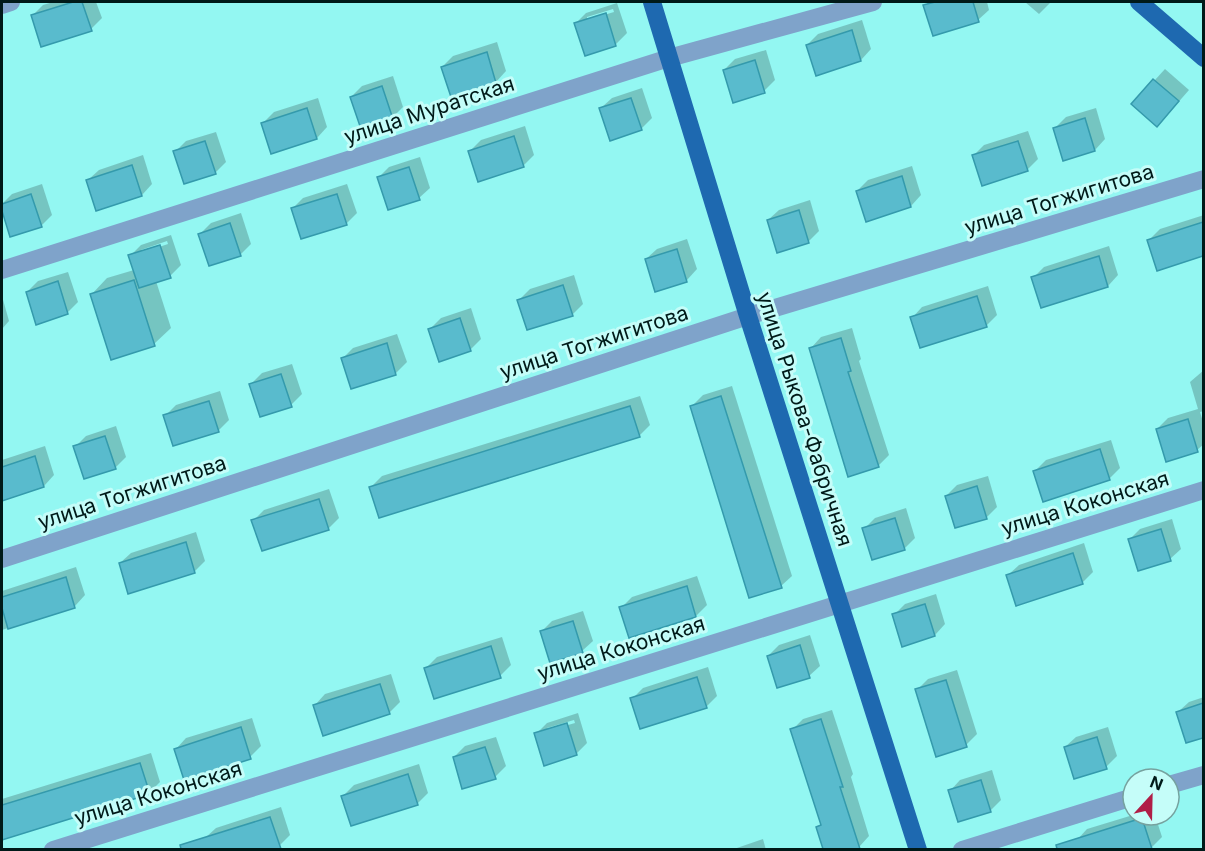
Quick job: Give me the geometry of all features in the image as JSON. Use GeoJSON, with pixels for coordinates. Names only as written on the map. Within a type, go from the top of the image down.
{"type":"FeatureCollection","features":[{"type":"Feature","properties":{"kind":"main road","name":"улица Рыкова-Фабричная"},"geometry":{"type":"LineString","coordinates":[[652,2],[748,316],[918,849]]}},
{"type":"Feature","properties":{"kind":"main road"},"geometry":{"type":"LineString","coordinates":[[1139,2],[1203,58]]}},
{"type":"Feature","properties":{"kind":"street"},"geometry":{"type":"LineString","coordinates":[[2,4],[11,2]]}},
{"type":"Feature","properties":{"kind":"street","name":"улица Муратская"},"geometry":{"type":"LineString","coordinates":[[2,270],[669,58],[873,2]]}},
{"type":"Feature","properties":{"kind":"street","name":"улица Тогжигитова"},"geometry":{"type":"LineString","coordinates":[[2,558],[748,316],[1203,179]]}},
{"type":"Feature","properties":{"kind":"street","name":"улица Коконская"},"geometry":{"type":"LineString","coordinates":[[53,849],[1203,490]]}},
{"type":"Feature","properties":{"kind":"street"},"geometry":{"type":"LineString","coordinates":[[1181,781],[1203,775]]}},
{"type":"Feature","properties":{"kind":"street"},"geometry":{"type":"LineString","coordinates":[[962,849],[1121,800]]}},
{"type":"Feature","properties":{"kind":"building"},"geometry":{"type":"Polygon","coordinates":[[[73,2],[82,2],[92,31],[41,47],[31,15],[73,2]]]}},
{"type":"Feature","properties":{"kind":"building"},"geometry":{"type":"Polygon","coordinates":[[[935,2],[973,2],[979,22],[933,36],[923,5],[935,2]]]}},
{"type":"Feature","properties":{"kind":"building"},"geometry":{"type":"Polygon","coordinates":[[[606,13],[616,46],[585,56],[574,23],[606,13]]]}},
{"type":"Feature","properties":{"kind":"building"},"geometry":{"type":"Polygon","coordinates":[[[852,30],[861,61],[816,76],[806,45],[852,30]]]}},
{"type":"Feature","properties":{"kind":"building"},"geometry":{"type":"Polygon","coordinates":[[[487,52],[496,83],[451,97],[441,67],[487,52]]]}},
{"type":"Feature","properties":{"kind":"building"},"geometry":{"type":"Polygon","coordinates":[[[755,60],[765,93],[733,103],[723,70],[755,60]]]}},
{"type":"Feature","properties":{"kind":"building"},"geometry":{"type":"Polygon","coordinates":[[[1153,79],[1179,101],[1157,127],[1131,104],[1153,79]]]}},
{"type":"Feature","properties":{"kind":"building"},"geometry":{"type":"Polygon","coordinates":[[[382,86],[393,119],[361,129],[350,97],[382,86]]]}},
{"type":"Feature","properties":{"kind":"building"},"geometry":{"type":"Polygon","coordinates":[[[631,98],[642,130],[610,141],[599,108],[631,98]]]}},
{"type":"Feature","properties":{"kind":"building"},"geometry":{"type":"Polygon","coordinates":[[[307,108],[317,139],[271,154],[261,123],[307,108]]]}},
{"type":"Feature","properties":{"kind":"building"},"geometry":{"type":"Polygon","coordinates":[[[1085,118],[1095,151],[1063,161],[1053,128],[1085,118]]]}},
{"type":"Feature","properties":{"kind":"building"},"geometry":{"type":"Polygon","coordinates":[[[514,136],[524,167],[478,182],[468,151],[514,136]]]}},
{"type":"Feature","properties":{"kind":"building"},"geometry":{"type":"Polygon","coordinates":[[[205,141],[216,174],[184,184],[173,151],[205,141]]]}},
{"type":"Feature","properties":{"kind":"building"},"geometry":{"type":"Polygon","coordinates":[[[1018,141],[1028,171],[982,186],[972,155],[1018,141]]]}},
{"type":"Feature","properties":{"kind":"building"},"geometry":{"type":"Polygon","coordinates":[[[132,165],[142,196],[96,211],[86,180],[132,165]]]}},
{"type":"Feature","properties":{"kind":"building"},"geometry":{"type":"Polygon","coordinates":[[[409,167],[420,200],[388,210],[377,177],[409,167]]]}},
{"type":"Feature","properties":{"kind":"building"},"geometry":{"type":"Polygon","coordinates":[[[902,176],[911,207],[866,222],[856,191],[902,176]]]}},
{"type":"Feature","properties":{"kind":"building"},"geometry":{"type":"Polygon","coordinates":[[[31,194],[42,227],[10,237],[2,204],[31,194]]]}},
{"type":"Feature","properties":{"kind":"building"},"geometry":{"type":"Polygon","coordinates":[[[337,194],[347,225],[301,239],[291,208],[337,194]]]}},
{"type":"Feature","properties":{"kind":"building"},"geometry":{"type":"Polygon","coordinates":[[[799,210],[809,243],[777,253],[767,220],[799,210]]]}},
{"type":"Feature","properties":{"kind":"building"},"geometry":{"type":"Polygon","coordinates":[[[1203,222],[1203,256],[1157,271],[1147,240],[1203,222]]]}},
{"type":"Feature","properties":{"kind":"building"},"geometry":{"type":"Polygon","coordinates":[[[230,223],[241,256],[209,266],[198,234],[230,223]]]}},
{"type":"Feature","properties":{"kind":"building"},"geometry":{"type":"Polygon","coordinates":[[[160,245],[171,278],[139,288],[128,255],[160,245]]]}},
{"type":"Feature","properties":{"kind":"building"},"geometry":{"type":"Polygon","coordinates":[[[677,249],[687,282],[655,292],[645,259],[677,249]]]}},
{"type":"Feature","properties":{"kind":"building"},"geometry":{"type":"Polygon","coordinates":[[[1099,256],[1108,287],[1041,308],[1031,277],[1099,256]]]}},
{"type":"Feature","properties":{"kind":"building"},"geometry":{"type":"Polygon","coordinates":[[[134,280],[155,346],[111,360],[90,294],[134,280]]]}},
{"type":"Feature","properties":{"kind":"building"},"geometry":{"type":"Polygon","coordinates":[[[58,281],[68,314],[36,325],[26,292],[58,281]]]}},
{"type":"Feature","properties":{"kind":"building"},"geometry":{"type":"Polygon","coordinates":[[[563,285],[573,316],[527,330],[517,300],[563,285]]]}},
{"type":"Feature","properties":{"kind":"building"},"geometry":{"type":"Polygon","coordinates":[[[977,296],[987,327],[920,348],[910,317],[977,296]]]}},
{"type":"Feature","properties":{"kind":"building"},"geometry":{"type":"Polygon","coordinates":[[[460,318],[471,351],[439,362],[428,329],[460,318]]]}},
{"type":"Feature","properties":{"kind":"building"},"geometry":{"type":"Polygon","coordinates":[[[841,338],[851,371],[848,372],[879,467],[848,477],[809,348],[841,338]]]}},
{"type":"Feature","properties":{"kind":"building"},"geometry":{"type":"Polygon","coordinates":[[[387,343],[396,375],[351,389],[341,358],[387,343]]]}},
{"type":"Feature","properties":{"kind":"building"},"geometry":{"type":"Polygon","coordinates":[[[281,374],[292,407],[260,417],[249,384],[281,374]]]}},
{"type":"Feature","properties":{"kind":"building"},"geometry":{"type":"Polygon","coordinates":[[[721,396],[782,588],[749,598],[690,406],[721,396]]]}},
{"type":"Feature","properties":{"kind":"building"},"geometry":{"type":"Polygon","coordinates":[[[209,401],[219,432],[173,446],[163,415],[209,401]]]}},
{"type":"Feature","properties":{"kind":"building"},"geometry":{"type":"Polygon","coordinates":[[[630,406],[640,437],[379,518],[369,487],[630,406]]]}},
{"type":"Feature","properties":{"kind":"building"},"geometry":{"type":"Polygon","coordinates":[[[1188,419],[1198,452],[1166,462],[1156,429],[1188,419]]]}},
{"type":"Feature","properties":{"kind":"building"},"geometry":{"type":"Polygon","coordinates":[[[105,436],[116,469],[84,479],[73,446],[105,436]]]}},
{"type":"Feature","properties":{"kind":"building"},"geometry":{"type":"Polygon","coordinates":[[[1100,449],[1110,480],[1043,502],[1033,471],[1100,449]]]}},
{"type":"Feature","properties":{"kind":"building"},"geometry":{"type":"Polygon","coordinates":[[[35,456],[44,487],[2,501],[2,467],[35,456]]]}},
{"type":"Feature","properties":{"kind":"building"},"geometry":{"type":"Polygon","coordinates":[[[977,486],[987,519],[955,528],[945,496],[977,486]]]}},
{"type":"Feature","properties":{"kind":"building"},"geometry":{"type":"Polygon","coordinates":[[[319,499],[329,530],[262,551],[251,520],[319,499]]]}},
{"type":"Feature","properties":{"kind":"building"},"geometry":{"type":"Polygon","coordinates":[[[895,518],[905,550],[872,560],[862,528],[895,518]]]}},
{"type":"Feature","properties":{"kind":"building"},"geometry":{"type":"Polygon","coordinates":[[[1161,529],[1171,561],[1138,571],[1128,539],[1161,529]]]}},
{"type":"Feature","properties":{"kind":"building"},"geometry":{"type":"Polygon","coordinates":[[[186,542],[195,573],[128,594],[119,563],[186,542]]]}},
{"type":"Feature","properties":{"kind":"building"},"geometry":{"type":"Polygon","coordinates":[[[1073,553],[1083,584],[1016,606],[1006,575],[1073,553]]]}},
{"type":"Feature","properties":{"kind":"building"},"geometry":{"type":"Polygon","coordinates":[[[66,577],[75,608],[8,629],[2,608],[2,597],[66,577]]]}},
{"type":"Feature","properties":{"kind":"building"},"geometry":{"type":"Polygon","coordinates":[[[687,586],[696,617],[629,638],[619,607],[687,586]]]}},
{"type":"Feature","properties":{"kind":"building"},"geometry":{"type":"Polygon","coordinates":[[[925,604],[935,636],[902,647],[892,614],[925,604]]]}},
{"type":"Feature","properties":{"kind":"building"},"geometry":{"type":"Polygon","coordinates":[[[573,621],[583,653],[550,663],[540,631],[573,621]]]}},
{"type":"Feature","properties":{"kind":"building"},"geometry":{"type":"Polygon","coordinates":[[[800,645],[810,678],[777,688],[767,656],[800,645]]]}},
{"type":"Feature","properties":{"kind":"building"},"geometry":{"type":"Polygon","coordinates":[[[491,646],[501,678],[434,699],[424,668],[491,646]]]}},
{"type":"Feature","properties":{"kind":"building"},"geometry":{"type":"Polygon","coordinates":[[[697,677],[707,708],[640,729],[630,698],[697,677]]]}},
{"type":"Feature","properties":{"kind":"building"},"geometry":{"type":"Polygon","coordinates":[[[946,680],[967,747],[936,757],[915,689],[946,680]]]}},
{"type":"Feature","properties":{"kind":"building"},"geometry":{"type":"Polygon","coordinates":[[[380,684],[390,714],[323,736],[313,705],[380,684]]]}},
{"type":"Feature","properties":{"kind":"building"},"geometry":{"type":"Polygon","coordinates":[[[1203,703],[1203,738],[1186,743],[1176,712],[1203,703]]]}},
{"type":"Feature","properties":{"kind":"building"},"geometry":{"type":"Polygon","coordinates":[[[821,719],[860,849],[823,849],[816,827],[821,825],[790,729],[821,719]]]}},
{"type":"Feature","properties":{"kind":"building"},"geometry":{"type":"Polygon","coordinates":[[[567,723],[577,755],[544,766],[534,733],[567,723]]]}},
{"type":"Feature","properties":{"kind":"building"},"geometry":{"type":"Polygon","coordinates":[[[241,727],[251,759],[184,780],[174,749],[241,727]]]}},
{"type":"Feature","properties":{"kind":"building"},"geometry":{"type":"Polygon","coordinates":[[[1097,737],[1107,769],[1074,779],[1064,747],[1097,737]]]}},
{"type":"Feature","properties":{"kind":"building"},"geometry":{"type":"Polygon","coordinates":[[[485,747],[496,779],[462,789],[453,757],[485,747]]]}},
{"type":"Feature","properties":{"kind":"building"},"geometry":{"type":"Polygon","coordinates":[[[140,763],[150,794],[2,840],[2,805],[140,763]]]}},
{"type":"Feature","properties":{"kind":"building"},"geometry":{"type":"Polygon","coordinates":[[[408,774],[418,805],[351,826],[341,796],[408,774]]]}},
{"type":"Feature","properties":{"kind":"building"},"geometry":{"type":"Polygon","coordinates":[[[981,780],[991,812],[958,822],[948,790],[981,780]]]}},
{"type":"Feature","properties":{"kind":"building"},"geometry":{"type":"Polygon","coordinates":[[[270,817],[281,849],[181,849],[180,845],[270,817]]]}},
{"type":"Feature","properties":{"kind":"building"},"geometry":{"type":"Polygon","coordinates":[[[1121,825],[1121,827],[1145,827],[1152,849],[1057,849],[1056,845],[1121,825]]]}}]}
